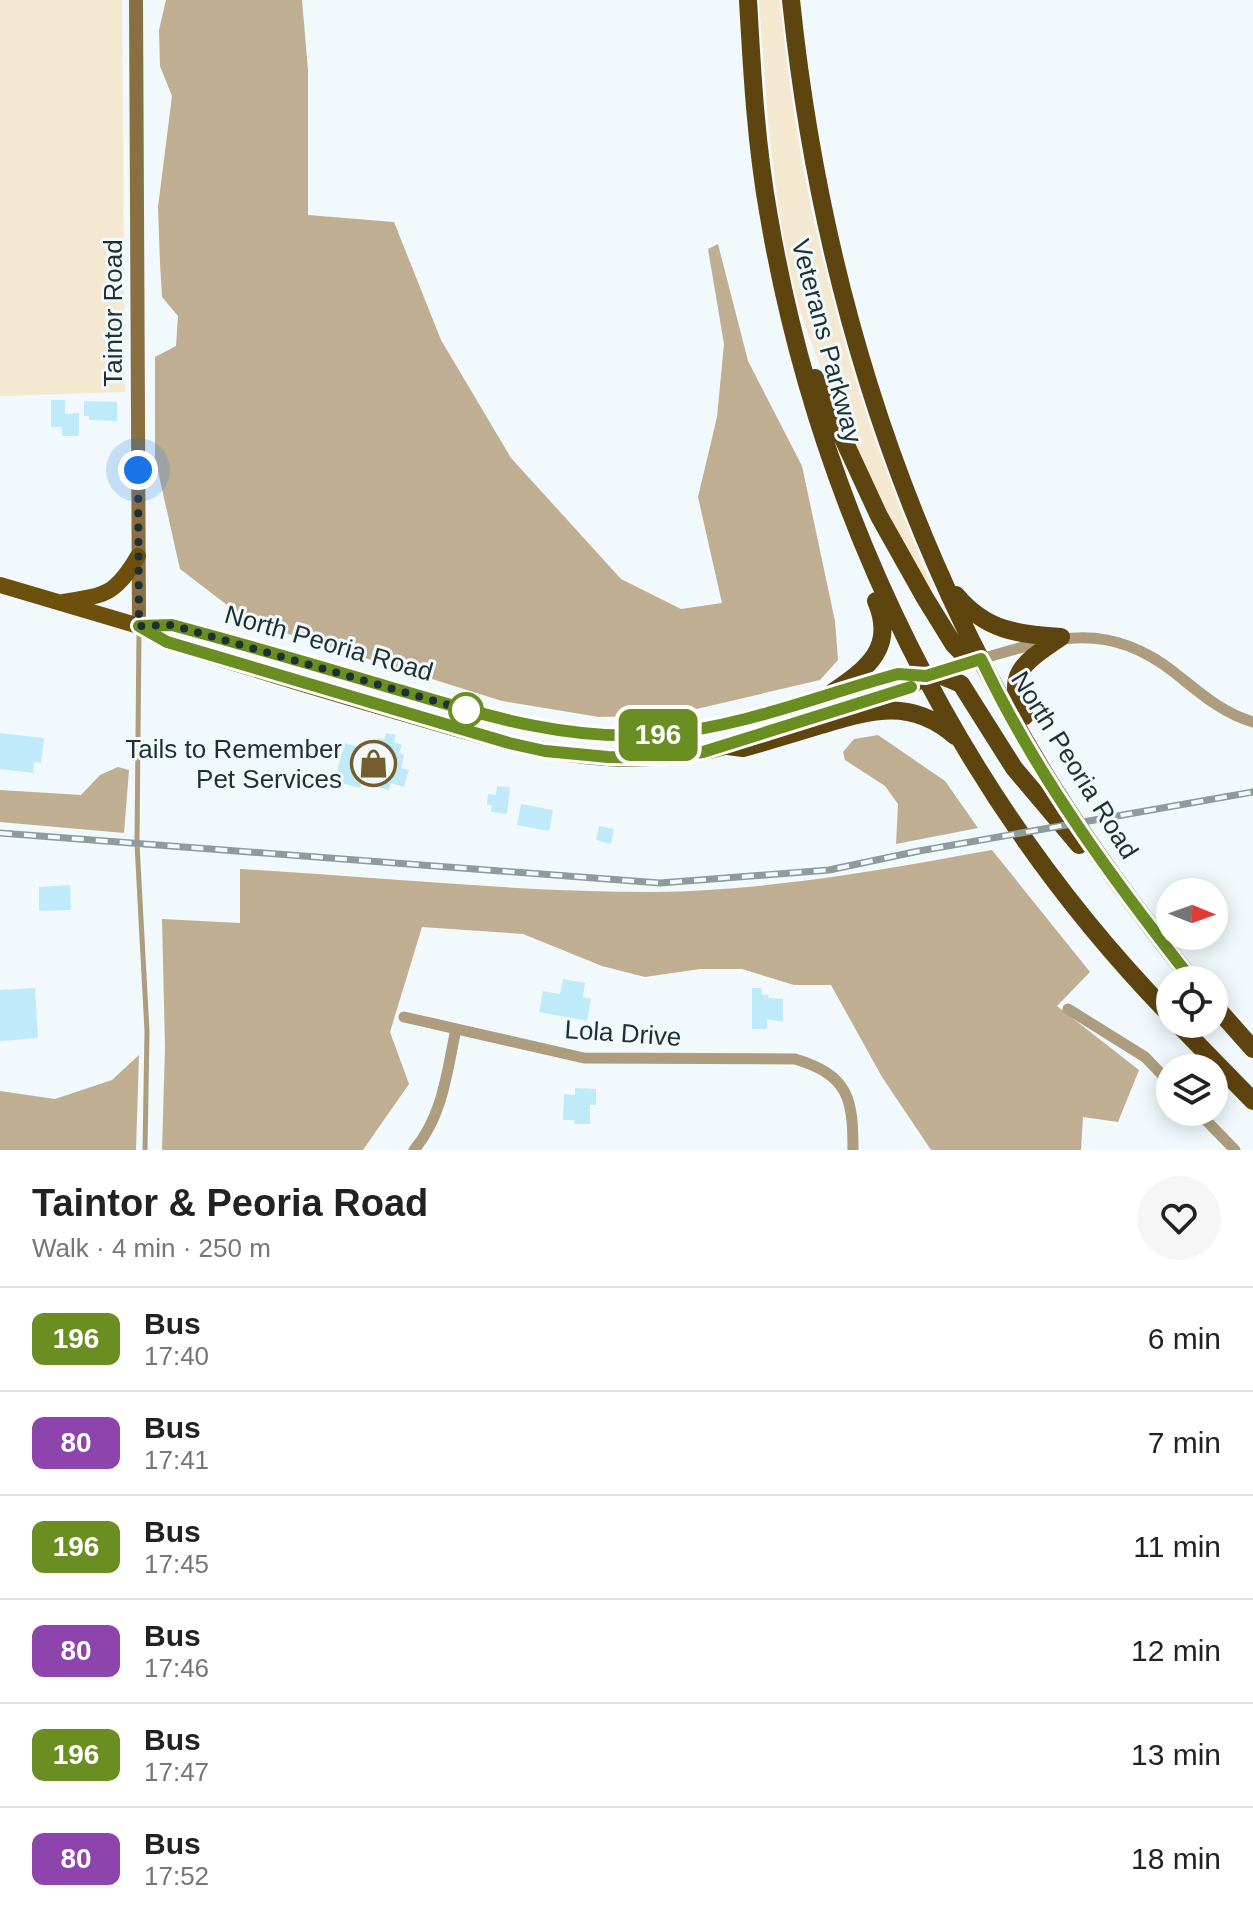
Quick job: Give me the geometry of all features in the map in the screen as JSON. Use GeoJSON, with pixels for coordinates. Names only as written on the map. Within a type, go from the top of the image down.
{"type":"FeatureCollection","features":[{"type":"Feature","properties":{"kind":"highway","name":"Veterans Parkway"},"geometry":{"type":"LineString","coordinates":[[748,0],[768,216],[794,336],[818,421],[866,552],[926,676]]}},
{"type":"Feature","properties":{"kind":"highway","name":"Veterans Parkway"},"geometry":{"type":"LineString","coordinates":[[791,0],[804,111],[836,273],[881,425],[940,577],[981,659]]}},
{"type":"Feature","properties":{"kind":"highway"},"geometry":{"type":"LineString","coordinates":[[794,336],[848,454],[897,550],[954,645],[963,654],[981,659]]}},
{"type":"Feature","properties":{"kind":"highway"},"geometry":{"type":"LineString","coordinates":[[818,421],[827,482],[884,620],[883,636],[871,662],[833,692]]}},
{"type":"Feature","properties":{"kind":"highway"},"geometry":{"type":"LineString","coordinates":[[940,577],[969,611],[993,625],[1023,634],[1061,637]]}},
{"type":"Feature","properties":{"kind":"highway"},"geometry":{"type":"LineString","coordinates":[[1050,782],[1050,762],[1015,699],[1015,691],[1016,680],[1028,661],[1061,637]]}},
{"type":"Feature","properties":{"kind":"highway","name":"North Peoria Road"},"geometry":{"type":"LineString","coordinates":[[981,659],[1050,782],[1127,896],[1181,966]]}},
{"type":"Feature","properties":{"kind":"highway"},"geometry":{"type":"LineString","coordinates":[[1127,896],[1030,788],[1001,749],[961,684],[942,676],[926,676],[960,740],[1008,817],[1068,896],[1156,999]]}},
{"type":"Feature","properties":{"kind":"highway"},"geometry":{"type":"LineString","coordinates":[[728,746],[743,748],[881,710],[905,711],[927,717],[960,740]]}},
{"type":"Feature","properties":{"kind":"highway"},"geometry":{"type":"LineString","coordinates":[[1228,1021],[1253,1049]]}},
{"type":"Feature","properties":{"kind":"highway"},"geometry":{"type":"LineString","coordinates":[[1192,1038],[1253,1101]]}},
{"type":"Feature","properties":{"kind":"main road","name":"Taintor Road"},"geometry":{"type":"LineString","coordinates":[[136,0],[139,626]]}},
{"type":"Feature","properties":{"kind":"main road"},"geometry":{"type":"LineString","coordinates":[[59,602],[112,591],[125,579],[138,556]]}},
{"type":"Feature","properties":{"kind":"main road","name":"North Peoria Road"},"geometry":{"type":"LineString","coordinates":[[0,585],[139,626],[167,642],[340,695],[521,746],[582,755],[659,758],[728,746],[911,687],[926,676],[981,659]]}},
{"type":"Feature","properties":{"kind":"main road","name":"North Peoria Road"},"geometry":{"type":"LineString","coordinates":[[139,626],[172,625],[494,718],[591,735],[660,735],[713,727],[898,674],[926,676]]}},
{"type":"Feature","properties":{"kind":"street"},"geometry":{"type":"LineString","coordinates":[[981,659],[1061,637],[1108,639],[1143,651],[1215,705],[1253,722]]}},
{"type":"Feature","properties":{"kind":"street"},"geometry":{"type":"LineString","coordinates":[[1068,1009],[1145,1057],[1156,1068]]}},
{"type":"Feature","properties":{"kind":"street","name":"Lola Drive"},"geometry":{"type":"LineString","coordinates":[[404,1017],[584,1058],[795,1059],[815,1065],[836,1080],[853,1113],[853,1150]]}},
{"type":"Feature","properties":{"kind":"street"},"geometry":{"type":"LineString","coordinates":[[414,1150],[431,1126],[438,1109],[456,1029]]}},
{"type":"Feature","properties":{"kind":"street"},"geometry":{"type":"LineString","coordinates":[[1212,1126],[1235,1150]]}},
{"type":"Feature","properties":{"kind":"lane"},"geometry":{"type":"LineString","coordinates":[[139,626],[137,844],[147,1031],[145,1150]]}},
{"type":"Feature","properties":{"kind":"shaded area"},"geometry":{"type":"Polygon","coordinates":[[[0,0],[122,0],[125,392],[0,396],[0,0]]]}},
{"type":"Feature","properties":{"kind":"shaded area"},"geometry":{"type":"Polygon","coordinates":[[[166,0],[302,0],[308,70],[308,215],[394,222],[441,340],[511,458],[621,579],[681,609],[722,603],[698,497],[717,417],[724,344],[708,249],[718,244],[748,361],[802,466],[835,621],[838,660],[820,680],[671,715],[599,717],[502,701],[248,621],[180,569],[155,458],[155,357],[176,346],[178,316],[162,297],[160,263],[158,207],[172,96],[160,66],[159,30],[166,0]]]}},
{"type":"Feature","properties":{"kind":"shaded area"},"geometry":{"type":"Polygon","coordinates":[[[759,0],[780,0],[800,151],[833,299],[877,444],[932,586],[928,589],[849,432],[800,310],[776,185],[759,0]]]}},
{"type":"Feature","properties":{"kind":"shaded area"},"geometry":{"type":"Polygon","coordinates":[[[878,735],[945,781],[978,828],[896,844],[898,804],[885,786],[845,760],[843,752],[854,739],[878,735]]]}},
{"type":"Feature","properties":{"kind":"shaded area"},"geometry":{"type":"Polygon","coordinates":[[[118,767],[129,770],[124,833],[0,822],[0,790],[81,795],[100,775],[118,767]]]}},
{"type":"Feature","properties":{"kind":"shaded area"},"geometry":{"type":"Polygon","coordinates":[[[992,850],[1090,972],[1057,1006],[1139,1070],[1118,1122],[1083,1117],[1081,1150],[931,1150],[882,1077],[831,985],[794,985],[742,969],[700,969],[645,977],[602,966],[523,934],[422,927],[390,1032],[409,1084],[363,1150],[162,1150],[165,1047],[162,919],[240,923],[240,869],[498,887],[696,891],[781,884],[992,850]]]}},
{"type":"Feature","properties":{"kind":"shaded area"},"geometry":{"type":"Polygon","coordinates":[[[139,1055],[136,1150],[0,1150],[0,1091],[55,1099],[112,1080],[139,1055]]]}},
{"type":"Feature","properties":{"kind":"building"},"geometry":{"type":"Polygon","coordinates":[[[51,400],[65,400],[65,414],[79,413],[79,436],[62,436],[62,427],[51,427],[51,400]]]}},
{"type":"Feature","properties":{"kind":"building"},"geometry":{"type":"Polygon","coordinates":[[[84,401],[117,402],[117,421],[89,420],[89,416],[84,416],[84,401]]]}},
{"type":"Feature","properties":{"kind":"building"},"geometry":{"type":"Polygon","coordinates":[[[0,733],[44,738],[41,763],[34,762],[33,773],[0,769],[0,733]]]}},
{"type":"Feature","properties":{"kind":"building"},"geometry":{"type":"Polygon","coordinates":[[[386,733],[396,735],[394,742],[402,745],[399,753],[404,755],[401,768],[409,770],[404,787],[391,783],[389,790],[374,786],[377,774],[365,770],[360,788],[334,781],[345,743],[371,751],[368,761],[371,761],[378,738],[384,740],[386,733]]]}},
{"type":"Feature","properties":{"kind":"building"},"geometry":{"type":"Polygon","coordinates":[[[497,786],[510,787],[507,814],[491,812],[492,805],[487,805],[488,794],[496,795],[497,786]]]}},
{"type":"Feature","properties":{"kind":"building"},"geometry":{"type":"Polygon","coordinates":[[[521,804],[553,810],[549,831],[517,825],[521,804]]]}},
{"type":"Feature","properties":{"kind":"building"},"geometry":{"type":"Polygon","coordinates":[[[599,826],[614,829],[611,844],[596,840],[599,826]]]}},
{"type":"Feature","properties":{"kind":"building"},"geometry":{"type":"Polygon","coordinates":[[[70,885],[71,910],[39,911],[39,887],[70,885]]]}},
{"type":"Feature","properties":{"kind":"building"},"geometry":{"type":"Polygon","coordinates":[[[563,979],[585,983],[583,997],[591,999],[587,1021],[539,1012],[543,991],[560,994],[563,979]]]}},
{"type":"Feature","properties":{"kind":"building"},"geometry":{"type":"Polygon","coordinates":[[[35,988],[38,1038],[0,1041],[0,990],[35,988]]]}},
{"type":"Feature","properties":{"kind":"building"},"geometry":{"type":"Polygon","coordinates":[[[752,988],[762,988],[762,995],[769,995],[768,998],[783,999],[783,1022],[767,1019],[767,1029],[752,1029],[752,988]]]}},
{"type":"Feature","properties":{"kind":"building"},"geometry":{"type":"Polygon","coordinates":[[[575,1088],[596,1089],[596,1105],[590,1105],[590,1124],[563,1120],[564,1094],[575,1095],[575,1088]]]}},
{"type":"Feature","properties":{"kind":"railway"},"geometry":{"type":"LineString","coordinates":[[0,833],[660,883],[829,870],[919,851],[1253,792]]}},
{"type":"Feature","properties":{"kind":"bus line","name":"196"},"geometry":{"type":"LineString","coordinates":[[911,687],[703,752],[659,758],[582,755],[545,751],[447,727],[167,642],[139,626],[172,625],[494,718],[591,735],[660,735],[713,727],[898,674],[926,676],[981,659],[1027,744],[1071,815],[1127,896],[1181,966]]}},
{"type":"Feature","properties":{"kind":"place","name":"Tails to Remember Pet Services"},"geometry":{"type":"Point","coordinates":[373,764]}},
{"type":"Feature","properties":{"kind":"route"},"geometry":{"type":"LineString","coordinates":[[138,470],[139,626],[172,625],[469,711],[466,710]]}}]}
